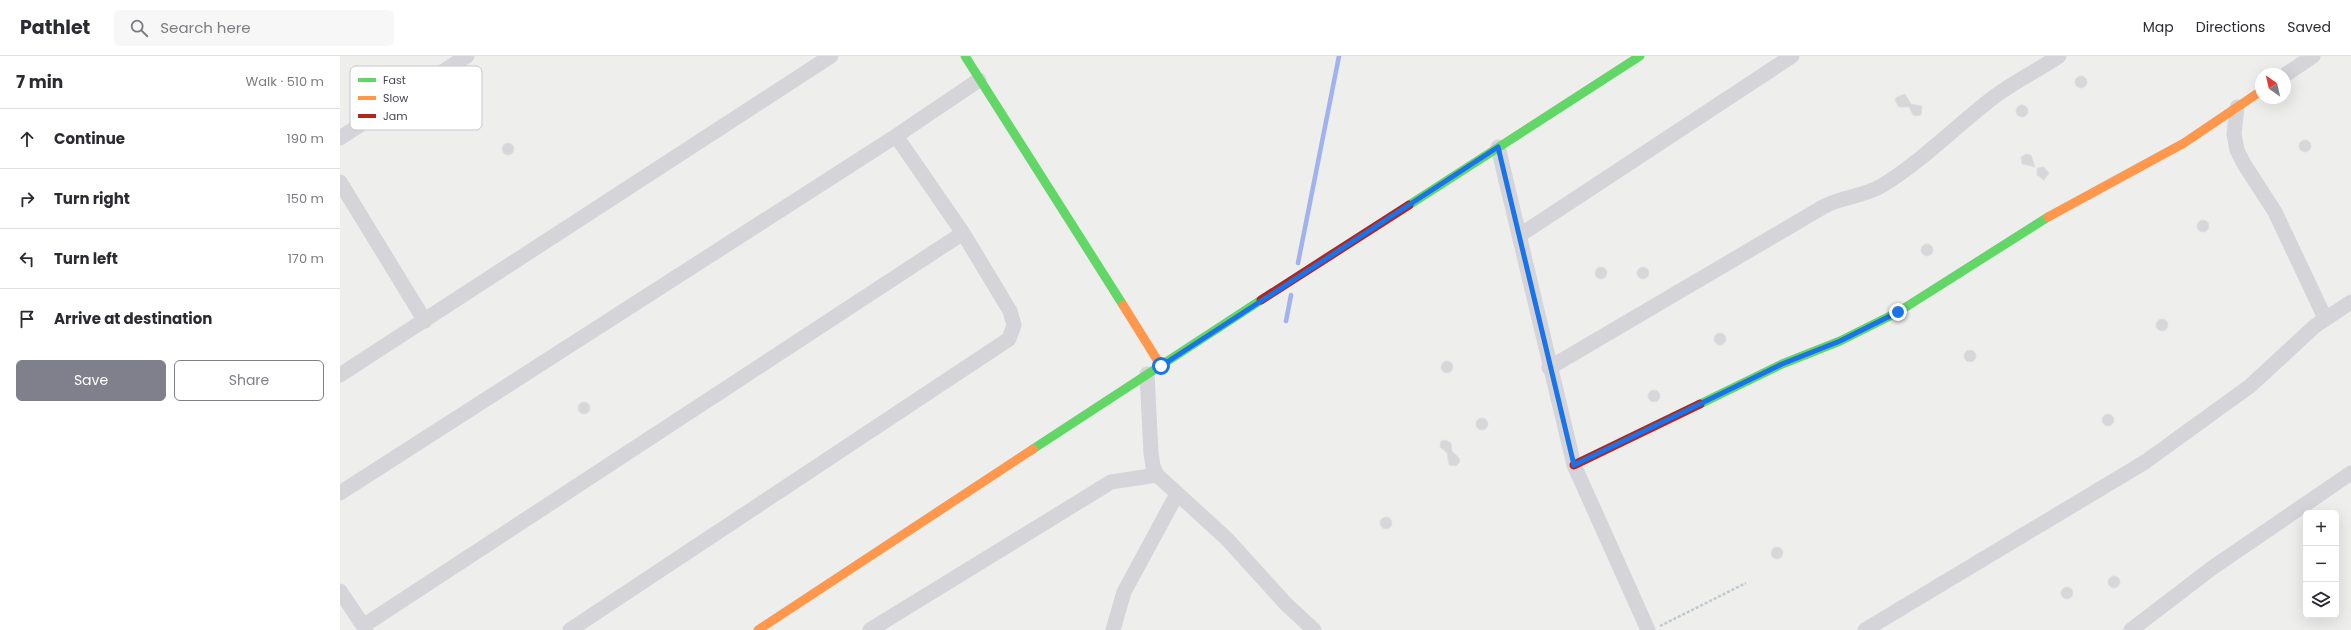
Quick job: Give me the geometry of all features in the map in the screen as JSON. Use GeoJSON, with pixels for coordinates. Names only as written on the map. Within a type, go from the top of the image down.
{"type":"FeatureCollection","features":[{"type":"Feature","properties":{"kind":"street"},"geometry":{"type":"LineString","coordinates":[[452,66],[467,56]]}},
{"type":"Feature","properties":{"kind":"street"},"geometry":{"type":"LineString","coordinates":[[340,375],[831,56]]}},
{"type":"Feature","properties":{"kind":"street"},"geometry":{"type":"LineString","coordinates":[[965,56],[1161,366]]}},
{"type":"Feature","properties":{"kind":"street"},"geometry":{"type":"LineString","coordinates":[[758,630],[1147,374],[1640,56]]}},
{"type":"Feature","properties":{"kind":"street"},"geometry":{"type":"LineString","coordinates":[[1520,235],[1792,56]]}},
{"type":"Feature","properties":{"kind":"street"},"geometry":{"type":"LineString","coordinates":[[1549,368],[1832,202],[1860,196],[1883,186],[1947,138],[1991,99],[2059,56]]}},
{"type":"Feature","properties":{"kind":"street"},"geometry":{"type":"LineString","coordinates":[[2291,71],[2313,56]]}},
{"type":"Feature","properties":{"kind":"street"},"geometry":{"type":"LineString","coordinates":[[340,493],[896,136],[979,80]]}},
{"type":"Feature","properties":{"kind":"street"},"geometry":{"type":"LineString","coordinates":[[1574,465],[1782,364],[1840,341],[1898,312],[2064,207],[2119,180],[2184,142],[2255,95]]}},
{"type":"Feature","properties":{"kind":"street"},"geometry":{"type":"LineString","coordinates":[[2237,107],[2234,134],[2237,150],[2244,164],[2275,212],[2326,318]]}},
{"type":"Feature","properties":{"kind":"street"},"geometry":{"type":"LineString","coordinates":[[340,138],[352,130]]}},
{"type":"Feature","properties":{"kind":"street"},"geometry":{"type":"LineString","coordinates":[[570,630],[1010,339],[1014,325],[1012,316],[963,233],[896,136]]}},
{"type":"Feature","properties":{"kind":"street"},"geometry":{"type":"LineString","coordinates":[[1498,147],[1520,235],[1549,368],[1574,465],[1653,628]]}},
{"type":"Feature","properties":{"kind":"street"},"geometry":{"type":"LineString","coordinates":[[340,182],[425,321]]}},
{"type":"Feature","properties":{"kind":"street"},"geometry":{"type":"LineString","coordinates":[[340,591],[364,628],[963,233]]}},
{"type":"Feature","properties":{"kind":"street"},"geometry":{"type":"LineString","coordinates":[[1865,630],[2145,462],[2250,386],[2326,318],[2351,302]]}},
{"type":"Feature","properties":{"kind":"street"},"geometry":{"type":"LineString","coordinates":[[1147,374],[1152,466],[1157,475],[1227,539],[1286,604],[1314,630]]}},
{"type":"Feature","properties":{"kind":"street"},"geometry":{"type":"LineString","coordinates":[[2131,630],[2231,554],[2351,473]]}},
{"type":"Feature","properties":{"kind":"street"},"geometry":{"type":"LineString","coordinates":[[870,630],[1111,482],[1157,475]]}},
{"type":"Feature","properties":{"kind":"street"},"geometry":{"type":"LineString","coordinates":[[1113,630],[1124,592],[1177,494]]}},
{"type":"Feature","properties":{"kind":"path"},"geometry":{"type":"LineString","coordinates":[[1653,628],[1746,583]]}},
{"type":"Feature","properties":{"kind":"building"},"geometry":{"type":"Polygon","coordinates":[[[2079,76],[2083,76],[2087,82],[2083,88],[2079,88],[2075,84],[2075,80],[2079,76]]]}},
{"type":"Feature","properties":{"kind":"building"},"geometry":{"type":"Polygon","coordinates":[[[1905,94],[1911,104],[1922,106],[1921,115],[1913,115],[1909,107],[1899,107],[1895,99],[1905,94]]]}},
{"type":"Feature","properties":{"kind":"building"},"geometry":{"type":"Polygon","coordinates":[[[2020,105],[2024,105],[2028,111],[2024,117],[2020,117],[2016,113],[2016,109],[2020,105]]]}},
{"type":"Feature","properties":{"kind":"building"},"geometry":{"type":"Polygon","coordinates":[[[2303,140],[2307,140],[2311,146],[2307,152],[2303,152],[2299,148],[2299,144],[2303,140]]]}},
{"type":"Feature","properties":{"kind":"building"},"geometry":{"type":"Polygon","coordinates":[[[506,143],[510,143],[514,149],[510,155],[506,155],[502,151],[502,147],[506,143]]]}},
{"type":"Feature","properties":{"kind":"building"},"geometry":{"type":"Polygon","coordinates":[[[2026,154],[2031,155],[2035,167],[2022,164],[2021,157],[2026,154]]]}},
{"type":"Feature","properties":{"kind":"building"},"geometry":{"type":"Polygon","coordinates":[[[2044,167],[2049,173],[2044,180],[2037,175],[2037,168],[2044,167]]]}},
{"type":"Feature","properties":{"kind":"building"},"geometry":{"type":"Polygon","coordinates":[[[2201,220],[2205,220],[2209,226],[2205,232],[2201,232],[2197,228],[2197,224],[2201,220]]]}},
{"type":"Feature","properties":{"kind":"building"},"geometry":{"type":"Polygon","coordinates":[[[1925,244],[1929,244],[1933,250],[1929,256],[1925,256],[1921,252],[1921,248],[1925,244]]]}},
{"type":"Feature","properties":{"kind":"building"},"geometry":{"type":"Polygon","coordinates":[[[1599,267],[1603,267],[1607,273],[1603,279],[1599,279],[1595,275],[1595,271],[1599,267]]]}},
{"type":"Feature","properties":{"kind":"building"},"geometry":{"type":"Polygon","coordinates":[[[1641,267],[1645,267],[1649,273],[1645,279],[1641,279],[1637,275],[1637,271],[1641,267]]]}},
{"type":"Feature","properties":{"kind":"building"},"geometry":{"type":"Polygon","coordinates":[[[2160,319],[2164,319],[2168,325],[2164,331],[2160,331],[2156,327],[2156,323],[2160,319]]]}},
{"type":"Feature","properties":{"kind":"building"},"geometry":{"type":"Polygon","coordinates":[[[1718,333],[1722,333],[1726,339],[1722,345],[1718,345],[1714,341],[1714,337],[1718,333]]]}},
{"type":"Feature","properties":{"kind":"building"},"geometry":{"type":"Polygon","coordinates":[[[1968,350],[1972,350],[1976,356],[1972,362],[1968,362],[1964,358],[1964,354],[1968,350]]]}},
{"type":"Feature","properties":{"kind":"building"},"geometry":{"type":"Polygon","coordinates":[[[1445,361],[1449,361],[1453,367],[1449,373],[1445,373],[1441,369],[1441,365],[1445,361]]]}},
{"type":"Feature","properties":{"kind":"building"},"geometry":{"type":"Polygon","coordinates":[[[1652,390],[1656,390],[1660,396],[1656,402],[1652,402],[1648,398],[1648,394],[1652,390]]]}},
{"type":"Feature","properties":{"kind":"building"},"geometry":{"type":"Polygon","coordinates":[[[582,402],[586,402],[590,408],[586,414],[582,414],[578,410],[578,406],[582,402]]]}},
{"type":"Feature","properties":{"kind":"building"},"geometry":{"type":"Polygon","coordinates":[[[2106,414],[2110,414],[2114,420],[2110,426],[2106,426],[2102,422],[2102,418],[2106,414]]]}},
{"type":"Feature","properties":{"kind":"building"},"geometry":{"type":"Polygon","coordinates":[[[1480,418],[1484,418],[1488,424],[1484,430],[1480,430],[1476,426],[1476,422],[1480,418]]]}},
{"type":"Feature","properties":{"kind":"building"},"geometry":{"type":"Polygon","coordinates":[[[1446,440],[1451,443],[1452,451],[1459,458],[1460,462],[1456,466],[1449,465],[1447,453],[1440,447],[1441,441],[1446,440]]]}},
{"type":"Feature","properties":{"kind":"building"},"geometry":{"type":"Polygon","coordinates":[[[1384,517],[1388,517],[1392,523],[1388,529],[1384,529],[1380,525],[1380,521],[1384,517]]]}},
{"type":"Feature","properties":{"kind":"building"},"geometry":{"type":"Polygon","coordinates":[[[1775,547],[1779,547],[1783,553],[1779,559],[1775,559],[1771,555],[1771,551],[1775,547]]]}},
{"type":"Feature","properties":{"kind":"building"},"geometry":{"type":"Polygon","coordinates":[[[2112,576],[2116,576],[2120,582],[2116,588],[2112,588],[2108,584],[2108,580],[2112,576]]]}},
{"type":"Feature","properties":{"kind":"building"},"geometry":{"type":"Polygon","coordinates":[[[2065,587],[2069,587],[2073,593],[2069,599],[2065,599],[2061,595],[2061,591],[2065,587]]]}},
{"type":"Feature","properties":{"kind":"waterway"},"geometry":{"type":"LineString","coordinates":[[1298,263],[1339,56]]}},
{"type":"Feature","properties":{"kind":"waterway"},"geometry":{"type":"LineString","coordinates":[[1286,321],[1291,295]]}},
{"type":"Feature","properties":{"kind":"traffic: fast"},"geometry":{"type":"LineString","coordinates":[[965,56],[1123,305]]}},
{"type":"Feature","properties":{"kind":"traffic: fast"},"geometry":{"type":"LineString","coordinates":[[1409,205],[1640,56]]}},
{"type":"Feature","properties":{"kind":"traffic: fast"},"geometry":{"type":"LineString","coordinates":[[1700,404],[1782,364],[1840,341],[1898,312],[2048,217]]}},
{"type":"Feature","properties":{"kind":"traffic: fast"},"geometry":{"type":"LineString","coordinates":[[1033,449],[1261,300]]}},
{"type":"Feature","properties":{"kind":"traffic: slow"},"geometry":{"type":"LineString","coordinates":[[2048,217],[2184,143],[2255,95]]}},
{"type":"Feature","properties":{"kind":"traffic: slow"},"geometry":{"type":"LineString","coordinates":[[1123,305],[1161,366]]}},
{"type":"Feature","properties":{"kind":"traffic: slow"},"geometry":{"type":"LineString","coordinates":[[758,630],[1033,449]]}},
{"type":"Feature","properties":{"kind":"traffic: jam"},"geometry":{"type":"LineString","coordinates":[[1261,300],[1409,205]]}},
{"type":"Feature","properties":{"kind":"traffic: jam"},"geometry":{"type":"LineString","coordinates":[[1574,465],[1700,404]]}},
{"type":"Feature","properties":{"kind":"route"},"geometry":{"type":"LineString","coordinates":[[1161,366],[1498,147],[1522,243],[1549,368],[1574,465],[1782,364],[1840,341],[1898,312]]}}]}
